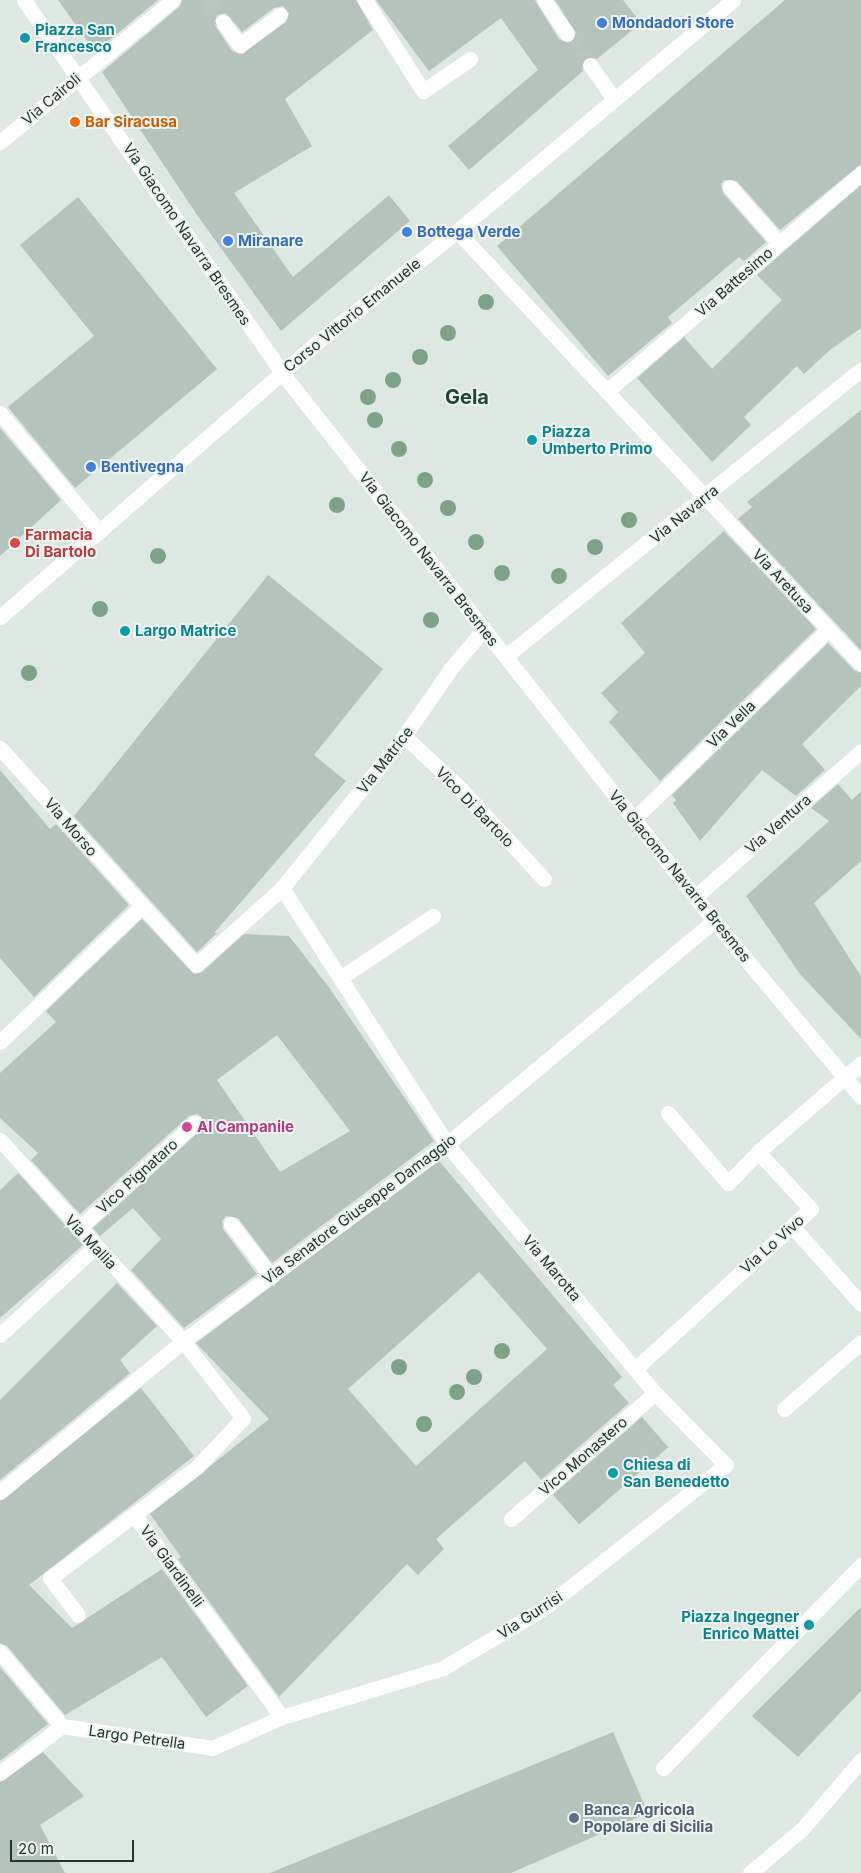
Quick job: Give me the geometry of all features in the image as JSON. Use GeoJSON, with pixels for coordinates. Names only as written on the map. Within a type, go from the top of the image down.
{"type":"FeatureCollection","features":[{"type":"Feature","properties":{"kind":"street","name":"Via Giacomo Navarra Bresmes"},"geometry":{"type":"LineString","coordinates":[[24,0],[282,373],[714,921],[861,1097]]}},
{"type":"Feature","properties":{"kind":"street","name":"Via Cairoli"},"geometry":{"type":"LineString","coordinates":[[0,142],[78,76],[173,0]]}},
{"type":"Feature","properties":{"kind":"street"},"geometry":{"type":"LineString","coordinates":[[366,0],[423,91],[470,59]]}},
{"type":"Feature","properties":{"kind":"street"},"geometry":{"type":"LineString","coordinates":[[544,0],[567,34]]}},
{"type":"Feature","properties":{"kind":"street","name":"Corso Vittorio Emanuele"},"geometry":{"type":"LineString","coordinates":[[0,617],[282,373],[457,231],[733,0]]}},
{"type":"Feature","properties":{"kind":"street"},"geometry":{"type":"LineString","coordinates":[[223,22],[240,45],[280,15]]}},
{"type":"Feature","properties":{"kind":"street"},"geometry":{"type":"LineString","coordinates":[[590,65],[614,99]]}},
{"type":"Feature","properties":{"kind":"street","name":"Via Battesimo"},"geometry":{"type":"LineString","coordinates":[[607,390],[861,173]]}},
{"type":"Feature","properties":{"kind":"street"},"geometry":{"type":"LineString","coordinates":[[730,187],[779,243]]}},
{"type":"Feature","properties":{"kind":"street"},"geometry":{"type":"LineString","coordinates":[[457,231],[607,390],[704,497]]}},
{"type":"Feature","properties":{"kind":"street","name":"Via Navarra"},"geometry":{"type":"LineString","coordinates":[[506,656],[861,370]]}},
{"type":"Feature","properties":{"kind":"street"},"geometry":{"type":"LineString","coordinates":[[0,413],[100,532]]}},
{"type":"Feature","properties":{"kind":"street","name":"Via Aretusa"},"geometry":{"type":"LineString","coordinates":[[704,497],[861,664]]}},
{"type":"Feature","properties":{"kind":"street","name":"Via Matrice"},"geometry":{"type":"LineString","coordinates":[[141,907],[196,965],[282,888],[404,736],[452,666],[484,629]]}},
{"type":"Feature","properties":{"kind":"street","name":"Via Vella"},"geometry":{"type":"LineString","coordinates":[[634,819],[828,630]]}},
{"type":"Feature","properties":{"kind":"street","name":"Vico Di Bartolo"},"geometry":{"type":"LineString","coordinates":[[404,736],[459,787],[544,879]]}},
{"type":"Feature","properties":{"kind":"street","name":"Via Morso"},"geometry":{"type":"LineString","coordinates":[[0,748],[141,907]]}},
{"type":"Feature","properties":{"kind":"street","name":"Via Ventura"},"geometry":{"type":"LineString","coordinates":[[696,897],[861,751]]}},
{"type":"Feature","properties":{"kind":"street"},"geometry":{"type":"LineString","coordinates":[[282,888],[447,1144]]}},
{"type":"Feature","properties":{"kind":"street"},"geometry":{"type":"LineString","coordinates":[[0,1042],[141,907]]}},
{"type":"Feature","properties":{"kind":"street"},"geometry":{"type":"LineString","coordinates":[[340,978],[433,916]]}},
{"type":"Feature","properties":{"kind":"street","name":"Via Senatore Giuseppe Damaggio"},"geometry":{"type":"LineString","coordinates":[[0,1492],[184,1341],[447,1144],[714,921]]}},
{"type":"Feature","properties":{"kind":"street"},"geometry":{"type":"LineString","coordinates":[[668,1113],[728,1183],[758,1152],[861,1063]]}},
{"type":"Feature","properties":{"kind":"street","name":"Vico Pignataro"},"geometry":{"type":"LineString","coordinates":[[78,1228],[195,1123]]}},
{"type":"Feature","properties":{"kind":"street","name":"Via Mallia"},"geometry":{"type":"LineString","coordinates":[[0,1140],[95,1248],[184,1341]]}},
{"type":"Feature","properties":{"kind":"street","name":"Via Marotta"},"geometry":{"type":"LineString","coordinates":[[447,1144],[655,1393]]}},
{"type":"Feature","properties":{"kind":"street","name":"Via Lo Vivo"},"geometry":{"type":"LineString","coordinates":[[636,1368],[811,1209],[758,1152]]}},
{"type":"Feature","properties":{"kind":"street"},"geometry":{"type":"LineString","coordinates":[[231,1224],[271,1276]]}},
{"type":"Feature","properties":{"kind":"street"},"geometry":{"type":"LineString","coordinates":[[792,1226],[861,1304]]}},
{"type":"Feature","properties":{"kind":"street"},"geometry":{"type":"LineString","coordinates":[[0,1334],[95,1248]]}},
{"type":"Feature","properties":{"kind":"street","name":"Via Giardinelli"},"geometry":{"type":"LineString","coordinates":[[184,1341],[243,1418],[196,1467],[134,1515],[282,1717]]}},
{"type":"Feature","properties":{"kind":"street"},"geometry":{"type":"LineString","coordinates":[[784,1409],[861,1342]]}},
{"type":"Feature","properties":{"kind":"street","name":"Vico Monastero"},"geometry":{"type":"LineString","coordinates":[[511,1520],[655,1393]]}},
{"type":"Feature","properties":{"kind":"street","name":"Via Gurrisi"},"geometry":{"type":"LineString","coordinates":[[212,1748],[282,1717],[443,1668],[544,1608],[726,1465],[655,1393]]}},
{"type":"Feature","properties":{"kind":"street"},"geometry":{"type":"LineString","coordinates":[[78,1614],[50,1578],[134,1515]]}},
{"type":"Feature","properties":{"kind":"street"},"geometry":{"type":"LineString","coordinates":[[663,1768],[861,1564]]}},
{"type":"Feature","properties":{"kind":"street"},"geometry":{"type":"LineString","coordinates":[[0,1652],[62,1726],[0,1773]]}},
{"type":"Feature","properties":{"kind":"street","name":"Largo Petrella"},"geometry":{"type":"LineString","coordinates":[[62,1726],[212,1748]]}},
{"type":"Feature","properties":{"kind":"street"},"geometry":{"type":"LineString","coordinates":[[750,1873],[803,1828],[861,1760]]}},
{"type":"Feature","properties":{"kind":"building"},"geometry":{"type":"Polygon","coordinates":[[[58,0],[158,0],[95,52],[58,0]]]}},
{"type":"Feature","properties":{"kind":"building"},"geometry":{"type":"Polygon","coordinates":[[[182,0],[356,0],[373,30],[285,99],[312,146],[234,193],[293,277],[389,195],[410,221],[281,331],[197,215],[102,72],[179,7],[182,0]],[[283,6],[274,8],[242,32],[226,13],[217,15],[214,24],[232,51],[242,54],[286,22],[289,13],[283,6]]]}},
{"type":"Feature","properties":{"kind":"building"},"geometry":{"type":"Polygon","coordinates":[[[376,0],[535,0],[559,39],[567,43],[575,39],[576,33],[555,0],[623,0],[641,23],[597,59],[590,56],[584,58],[581,65],[583,71],[469,170],[448,146],[538,70],[501,18],[429,71],[376,0]]]}},
{"type":"Feature","properties":{"kind":"building"},"geometry":{"type":"Polygon","coordinates":[[[785,0],[861,0],[861,164],[780,230],[737,181],[724,180],[721,184],[723,193],[766,242],[744,261],[739,257],[668,317],[672,323],[608,376],[497,246],[785,0]]]}},
{"type":"Feature","properties":{"kind":"building"},"geometry":{"type":"Polygon","coordinates":[[[861,185],[861,328],[830,350],[804,374],[797,366],[744,417],[751,425],[712,462],[637,378],[684,337],[712,369],[782,300],[757,275],[861,185]]]}},
{"type":"Feature","properties":{"kind":"building"},"geometry":{"type":"Polygon","coordinates":[[[78,197],[217,369],[75,488],[8,407],[94,336],[20,245],[78,197]]]}},
{"type":"Feature","properties":{"kind":"building"},"geometry":{"type":"Polygon","coordinates":[[[861,410],[861,650],[738,519],[752,507],[747,502],[861,410]]]}},
{"type":"Feature","properties":{"kind":"building"},"geometry":{"type":"Polygon","coordinates":[[[0,428],[61,500],[0,556],[0,428]]]}},
{"type":"Feature","properties":{"kind":"building"},"geometry":{"type":"Polygon","coordinates":[[[724,531],[816,629],[660,781],[609,722],[618,712],[601,693],[645,653],[621,623],[724,531]]]}},
{"type":"Feature","properties":{"kind":"building"},"geometry":{"type":"Polygon","coordinates":[[[268,575],[383,669],[314,755],[346,781],[214,933],[217,933],[197,952],[74,816],[268,575]]]}},
{"type":"Feature","properties":{"kind":"building"},"geometry":{"type":"Polygon","coordinates":[[[828,643],[854,670],[861,673],[861,686],[802,744],[825,770],[796,796],[762,770],[700,841],[673,803],[676,800],[672,795],[828,643]]]}},
{"type":"Feature","properties":{"kind":"building"},"geometry":{"type":"Polygon","coordinates":[[[0,770],[50,829],[56,824],[129,905],[34,997],[0,958],[0,770]]]}},
{"type":"Feature","properties":{"kind":"building"},"geometry":{"type":"Polygon","coordinates":[[[838,784],[852,800],[861,791],[861,861],[814,903],[861,976],[861,1039],[800,974],[746,896],[829,821],[811,808],[838,784]]]}},
{"type":"Feature","properties":{"kind":"building"},"geometry":{"type":"Polygon","coordinates":[[[142,919],[194,974],[202,972],[244,934],[289,936],[328,986],[434,1141],[272,1263],[238,1218],[226,1216],[222,1221],[223,1229],[257,1274],[184,1328],[131,1270],[161,1239],[133,1208],[100,1236],[93,1228],[201,1130],[202,1117],[197,1114],[189,1116],[80,1214],[31,1160],[38,1153],[0,1118],[0,1073],[56,1022],[46,1011],[142,919]],[[277,1035],[217,1080],[280,1172],[350,1131],[277,1035]]]}},
{"type":"Feature","properties":{"kind":"building"},"geometry":{"type":"Polygon","coordinates":[[[439,1161],[622,1377],[613,1385],[629,1403],[541,1480],[525,1461],[436,1539],[444,1549],[418,1575],[407,1564],[279,1697],[178,1559],[181,1557],[150,1514],[269,1419],[196,1343],[439,1161]],[[479,1272],[348,1389],[416,1466],[547,1349],[479,1272]]]}},
{"type":"Feature","properties":{"kind":"building"},"geometry":{"type":"Polygon","coordinates":[[[18,1173],[83,1245],[0,1318],[0,1190],[18,1173]]]}},
{"type":"Feature","properties":{"kind":"building"},"geometry":{"type":"Polygon","coordinates":[[[117,1283],[157,1326],[120,1360],[130,1373],[0,1480],[0,1400],[117,1283]]]}},
{"type":"Feature","properties":{"kind":"building"},"geometry":{"type":"Polygon","coordinates":[[[141,1388],[194,1456],[29,1585],[72,1628],[162,1569],[248,1686],[206,1717],[162,1657],[65,1715],[7,1646],[0,1643],[0,1501],[141,1388]]]}},
{"type":"Feature","properties":{"kind":"building","name":"Chiesa di San Benedetto"},"geometry":{"type":"Polygon","coordinates":[[[642,1417],[668,1447],[579,1525],[553,1494],[642,1417]]]}},
{"type":"Feature","properties":{"kind":"building"},"geometry":{"type":"Polygon","coordinates":[[[861,1607],[861,1691],[798,1757],[752,1716],[861,1607]]]}},
{"type":"Feature","properties":{"kind":"building"},"geometry":{"type":"Polygon","coordinates":[[[0,1667],[48,1724],[0,1761],[0,1667]]]}},
{"type":"Feature","properties":{"kind":"building"},"geometry":{"type":"Polygon","coordinates":[[[613,1732],[648,1813],[511,1873],[270,1873],[613,1732]]]}},
{"type":"Feature","properties":{"kind":"building"},"geometry":{"type":"Polygon","coordinates":[[[43,1752],[84,1796],[40,1825],[65,1873],[0,1873],[0,1782],[43,1752]]]}},
{"type":"Feature","properties":{"kind":"tunnel"},"geometry":{"type":"LineString","coordinates":[[206,0],[223,22]]}},
{"type":"Feature","properties":{"kind":"tunnel"},"geometry":{"type":"LineString","coordinates":[[567,34],[590,65]]}},
{"type":"Feature","properties":{"kind":"place","name":"Mondadori Store"},"geometry":{"type":"Point","coordinates":[602,23]}},
{"type":"Feature","properties":{"kind":"place","name":"Piazza San Francesco"},"geometry":{"type":"Point","coordinates":[25,38]}},
{"type":"Feature","properties":{"kind":"place","name":"Bar Siracusa"},"geometry":{"type":"Point","coordinates":[75,122]}},
{"type":"Feature","properties":{"kind":"place","name":"Bottega Verde"},"geometry":{"type":"Point","coordinates":[407,232]}},
{"type":"Feature","properties":{"kind":"place","name":"Miranare"},"geometry":{"type":"Point","coordinates":[228,241]}},
{"type":"Feature","properties":{"kind":"place","name":"Piazza Umberto Primo"},"geometry":{"type":"Point","coordinates":[532,440]}},
{"type":"Feature","properties":{"kind":"place","name":"Bentivegna"},"geometry":{"type":"Point","coordinates":[91,467]}},
{"type":"Feature","properties":{"kind":"place","name":"Farmacia Di Bartolo"},"geometry":{"type":"Point","coordinates":[15,543]}},
{"type":"Feature","properties":{"kind":"place","name":"Largo Matrice"},"geometry":{"type":"Point","coordinates":[125,631]}},
{"type":"Feature","properties":{"kind":"place","name":"Al Campanile"},"geometry":{"type":"Point","coordinates":[187,1127]}},
{"type":"Feature","properties":{"kind":"place","name":"Chiesa di San Benedetto"},"geometry":{"type":"Point","coordinates":[613,1473]}},
{"type":"Feature","properties":{"kind":"place","name":"Piazza Ingegner Enrico Mattei"},"geometry":{"type":"Point","coordinates":[809,1625]}},
{"type":"Feature","properties":{"kind":"place","name":"Banca Agricola Popolare di Sicilia"},"geometry":{"type":"Point","coordinates":[574,1818]}},
{"type":"Feature","properties":{"kind":"district","name":"Gela"},"geometry":{"type":"Point","coordinates":[467,397]}}]}
